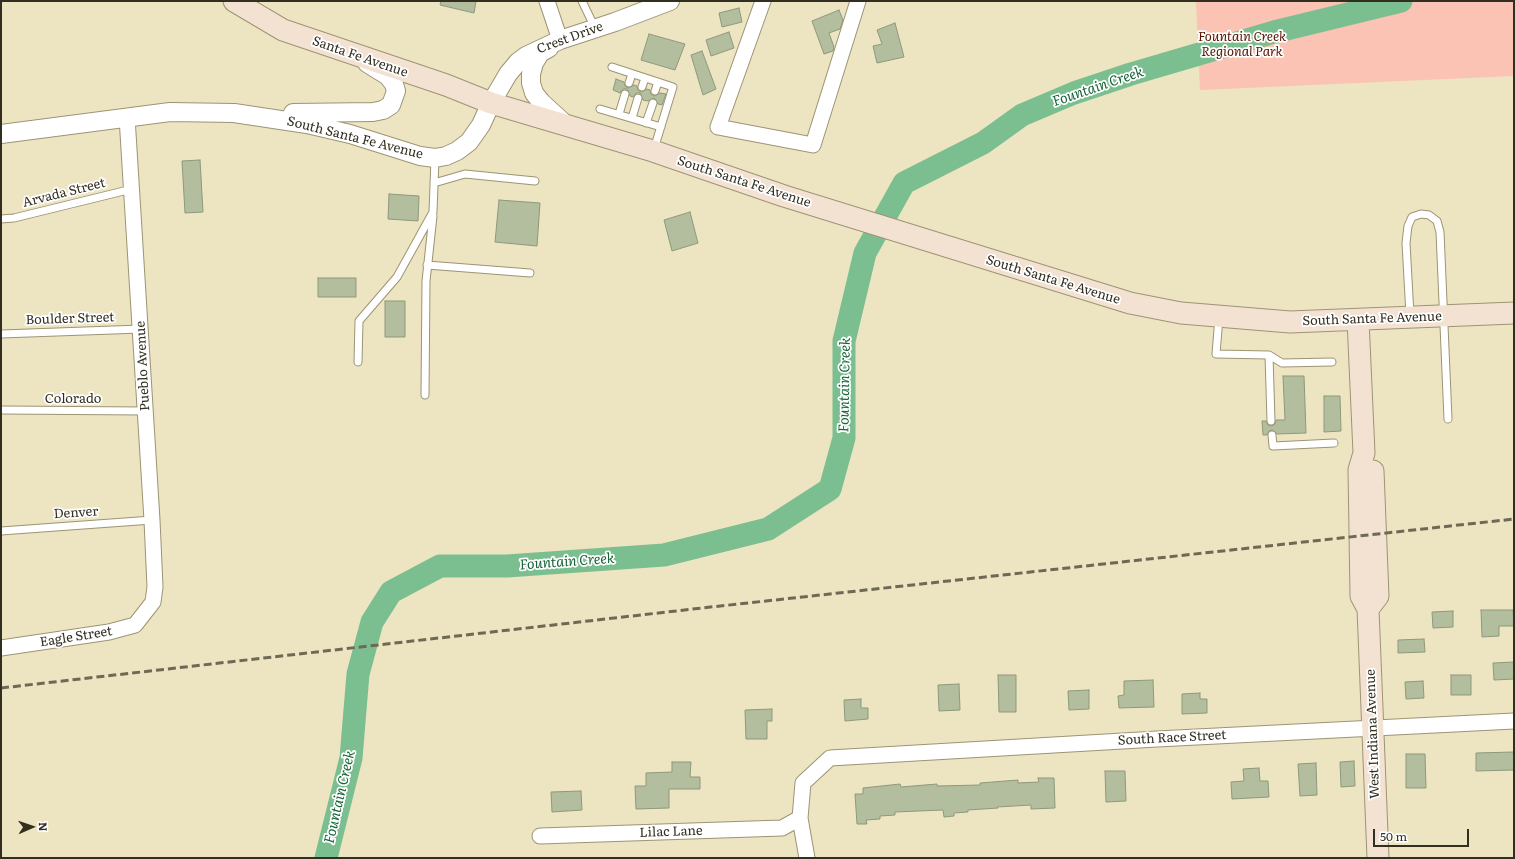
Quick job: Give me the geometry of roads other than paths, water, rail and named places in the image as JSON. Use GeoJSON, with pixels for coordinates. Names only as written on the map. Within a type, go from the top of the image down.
{"type":"FeatureCollection","features":[{"type":"Feature","properties":{"kind":"main road","name":"Santa Fe Avenue"},"geometry":{"type":"LineString","coordinates":[[234,1],[283,30],[356,56],[446,85],[491,103]]}},
{"type":"Feature","properties":{"kind":"main road","name":"South Santa Fe Avenue"},"geometry":{"type":"LineString","coordinates":[[491,103],[653,151],[784,196],[1105,296],[1155,308],[1219,317],[1290,322],[1514,313]]}},
{"type":"Feature","properties":{"kind":"main road","name":"West Indiana Avenue"},"geometry":{"type":"LineString","coordinates":[[1358,320],[1364,453],[1359,470],[1361,596],[1368,609],[1374,728],[1378,858]]}},
{"type":"Feature","properties":{"kind":"street"},"geometry":{"type":"LineString","coordinates":[[547,1],[560,40],[540,53],[531,74],[531,83],[534,93],[541,102],[569,126]]}},
{"type":"Feature","properties":{"kind":"street"},"geometry":{"type":"LineString","coordinates":[[763,1],[718,127],[813,145],[858,1]]}},
{"type":"Feature","properties":{"kind":"street","name":"Crest Drive"},"geometry":{"type":"LineString","coordinates":[[491,103],[518,62],[534,51],[663,2]]}},
{"type":"Feature","properties":{"kind":"street"},"geometry":{"type":"LineString","coordinates":[[244,114],[358,113],[384,110],[391,105],[394,99],[396,91],[394,84],[388,76],[356,56]]}},
{"type":"Feature","properties":{"kind":"street","name":"South Santa Fe Avenue"},"geometry":{"type":"LineString","coordinates":[[1,134],[170,112],[244,114],[307,124],[350,134],[420,156],[434,158],[457,152],[469,142],[481,125],[491,103]]}},
{"type":"Feature","properties":{"kind":"street","name":"Pueblo Avenue"},"geometry":{"type":"LineString","coordinates":[[127,117],[141,329],[155,587],[154,602],[145,613]]}},
{"type":"Feature","properties":{"kind":"street","name":"Eagle Street"},"geometry":{"type":"LineString","coordinates":[[1,648],[109,632],[135,625],[145,613]]}},
{"type":"Feature","properties":{"kind":"street","name":"South Race Street"},"geometry":{"type":"LineString","coordinates":[[800,818],[803,782],[830,758],[1514,721]]}},
{"type":"Feature","properties":{"kind":"street"},"geometry":{"type":"LineString","coordinates":[[800,818],[808,858]]}},
{"type":"Feature","properties":{"kind":"street","name":"Lilac Lane"},"geometry":{"type":"LineString","coordinates":[[540,836],[782,828],[800,818]]}},
{"type":"Feature","properties":{"kind":"lane"},"geometry":{"type":"LineString","coordinates":[[582,1],[596,28]]}},
{"type":"Feature","properties":{"kind":"lane"},"geometry":{"type":"LineString","coordinates":[[612,68],[673,87],[653,151]]}},
{"type":"Feature","properties":{"kind":"lane"},"geometry":{"type":"LineString","coordinates":[[629,83],[632,74]]}},
{"type":"Feature","properties":{"kind":"lane"},"geometry":{"type":"LineString","coordinates":[[642,87],[645,78]]}},
{"type":"Feature","properties":{"kind":"lane"},"geometry":{"type":"LineString","coordinates":[[655,91],[658,82]]}},
{"type":"Feature","properties":{"kind":"lane"},"geometry":{"type":"LineString","coordinates":[[619,114],[625,94]]}},
{"type":"Feature","properties":{"kind":"lane"},"geometry":{"type":"LineString","coordinates":[[632,118],[638,98]]}},
{"type":"Feature","properties":{"kind":"lane"},"geometry":{"type":"LineString","coordinates":[[646,123],[653,103]]}},
{"type":"Feature","properties":{"kind":"lane"},"geometry":{"type":"LineString","coordinates":[[600,109],[661,127]]}},
{"type":"Feature","properties":{"kind":"lane"},"geometry":{"type":"LineString","coordinates":[[425,395],[426,281],[433,212],[434,158]]}},
{"type":"Feature","properties":{"kind":"lane"},"geometry":{"type":"LineString","coordinates":[[434,183],[465,174],[535,181]]}},
{"type":"Feature","properties":{"kind":"lane","name":"Arvada Street"},"geometry":{"type":"LineString","coordinates":[[1,219],[14,218],[132,189]]}},
{"type":"Feature","properties":{"kind":"lane"},"geometry":{"type":"LineString","coordinates":[[358,362],[359,321],[397,277],[433,212]]}},
{"type":"Feature","properties":{"kind":"lane"},"geometry":{"type":"LineString","coordinates":[[1410,318],[1406,243],[1408,226],[1412,217],[1421,214],[1430,215],[1437,221],[1440,232],[1448,419]]}},
{"type":"Feature","properties":{"kind":"lane"},"geometry":{"type":"LineString","coordinates":[[427,265],[530,273]]}},
{"type":"Feature","properties":{"kind":"lane"},"geometry":{"type":"LineString","coordinates":[[1219,317],[1216,354],[1269,355],[1282,363],[1332,362]]}},
{"type":"Feature","properties":{"kind":"lane","name":"Boulder Street"},"geometry":{"type":"LineString","coordinates":[[1,334],[141,329]]}},
{"type":"Feature","properties":{"kind":"lane"},"geometry":{"type":"LineString","coordinates":[[1269,355],[1271,421]]}},
{"type":"Feature","properties":{"kind":"lane","name":"Colorado"},"geometry":{"type":"LineString","coordinates":[[1,410],[145,411]]}},
{"type":"Feature","properties":{"kind":"lane"},"geometry":{"type":"LineString","coordinates":[[1272,435],[1273,446],[1334,443]]}},
{"type":"Feature","properties":{"kind":"lane","name":"Denver"},"geometry":{"type":"LineString","coordinates":[[1,531],[152,520]]}},
{"type":"Feature","properties":{"kind":"waterway","name":"Fountain Creek"},"geometry":{"type":"LineString","coordinates":[[326,858],[351,758],[358,674],[372,622],[391,592],[440,566],[507,566],[664,555],[768,529],[830,489],[844,438],[844,341],[865,253],[904,183],[983,143],[1022,115],[1074,93],[1131,74],[1274,32],[1401,1]]}},
{"type":"Feature","properties":{"kind":"railway"},"geometry":{"type":"LineString","coordinates":[[1,688],[702,608],[1514,519]]}},
{"type":"Feature","properties":{"kind":"park label","name":"Fountain Creek Regional Park"},"geometry":{"type":"Point","coordinates":[1242,44]}}]}
